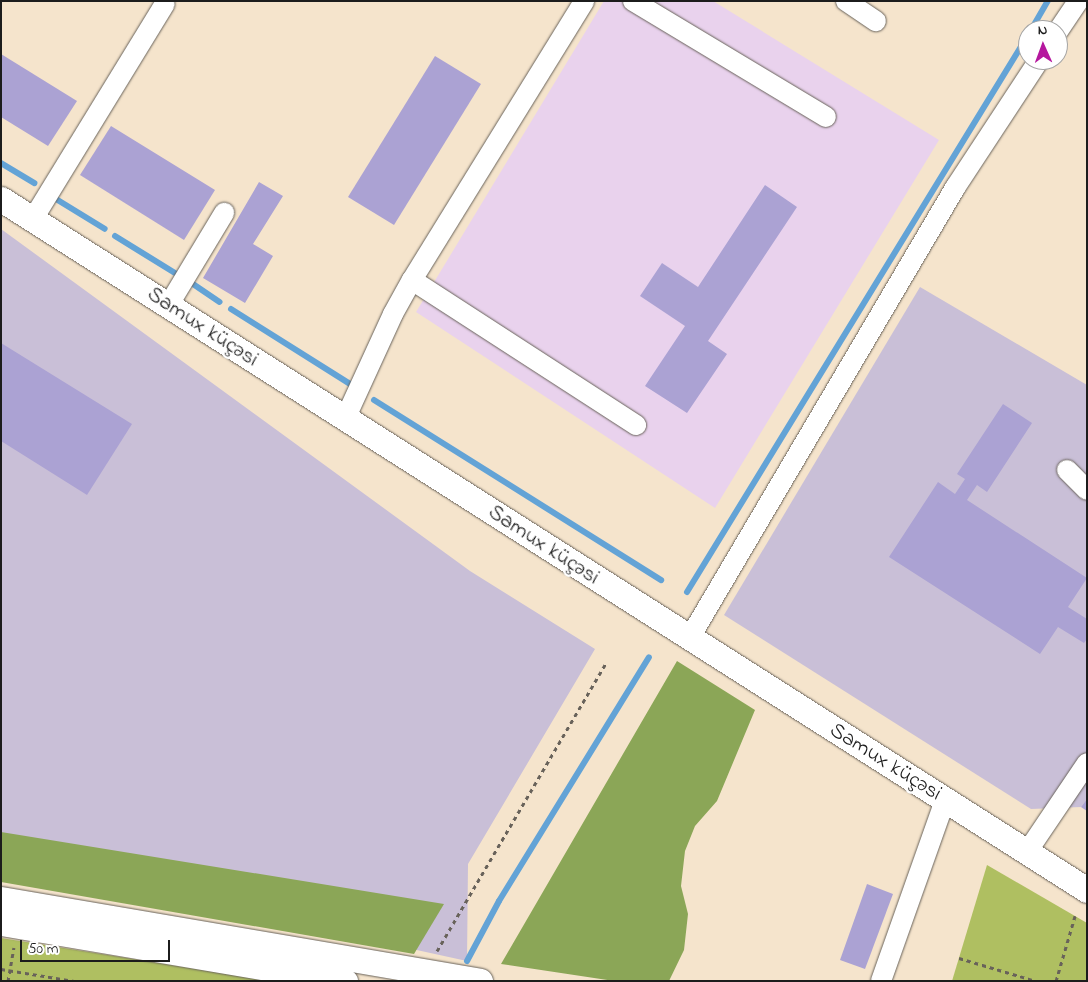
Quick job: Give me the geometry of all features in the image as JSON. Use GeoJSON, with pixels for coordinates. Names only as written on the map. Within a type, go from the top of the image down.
{"type":"FeatureCollection","features":[{"type":"Feature","properties":{"kind":"main road","name":"Samux küçəsi"},"geometry":{"type":"LineString","coordinates":[[1,199],[689,639],[1087,890]]}},
{"type":"Feature","properties":{"kind":"main road"},"geometry":{"type":"LineString","coordinates":[[1,899],[480,981]]}},
{"type":"Feature","properties":{"kind":"main road"},"geometry":{"type":"LineString","coordinates":[[8,931],[346,981]]}},
{"type":"Feature","properties":{"kind":"street"},"geometry":{"type":"LineString","coordinates":[[346,419],[393,314],[412,280],[584,1]]}},
{"type":"Feature","properties":{"kind":"street"},"geometry":{"type":"LineString","coordinates":[[632,1],[826,118]]}},
{"type":"Feature","properties":{"kind":"street"},"geometry":{"type":"LineString","coordinates":[[846,1],[876,21]]}},
{"type":"Feature","properties":{"kind":"street"},"geometry":{"type":"LineString","coordinates":[[1066,20],[1078,1]]}},
{"type":"Feature","properties":{"kind":"street"},"geometry":{"type":"LineString","coordinates":[[33,219],[165,4]]}},
{"type":"Feature","properties":{"kind":"street"},"geometry":{"type":"LineString","coordinates":[[689,639],[954,188],[1032,70]]}},
{"type":"Feature","properties":{"kind":"street"},"geometry":{"type":"LineString","coordinates":[[168,306],[224,213]]}},
{"type":"Feature","properties":{"kind":"street"},"geometry":{"type":"LineString","coordinates":[[412,280],[636,425]]}},
{"type":"Feature","properties":{"kind":"street"},"geometry":{"type":"LineString","coordinates":[[1067,470],[1087,490]]}},
{"type":"Feature","properties":{"kind":"street"},"geometry":{"type":"LineString","coordinates":[[1087,762],[1027,852],[1087,876]]}},
{"type":"Feature","properties":{"kind":"street"},"geometry":{"type":"LineString","coordinates":[[880,981],[945,800]]}},
{"type":"Feature","properties":{"kind":"path"},"geometry":{"type":"LineString","coordinates":[[429,972],[450,923],[606,663]]}},
{"type":"Feature","properties":{"kind":"path"},"geometry":{"type":"LineString","coordinates":[[1056,981],[1075,916]]}},
{"type":"Feature","properties":{"kind":"path"},"geometry":{"type":"LineString","coordinates":[[8,931],[8,981]]}},
{"type":"Feature","properties":{"kind":"path"},"geometry":{"type":"LineString","coordinates":[[959,958],[1036,981]]}},
{"type":"Feature","properties":{"kind":"path"},"geometry":{"type":"LineString","coordinates":[[1,969],[74,981]]}},
{"type":"Feature","properties":{"kind":"shaded area"},"geometry":{"type":"Polygon","coordinates":[[[604,1],[713,1],[939,140],[715,508],[416,312],[604,1]]]}},
{"type":"Feature","properties":{"kind":"shaded area"},"geometry":{"type":"Polygon","coordinates":[[[1,229],[470,571],[595,649],[468,864],[467,961],[1,859],[1,229]]]}},
{"type":"Feature","properties":{"kind":"shaded area"},"geometry":{"type":"Polygon","coordinates":[[[920,287],[1087,385],[1087,799],[1081,807],[1031,809],[724,615],[920,287]]]}},
{"type":"Feature","properties":{"kind":"green space"},"geometry":{"type":"Polygon","coordinates":[[[677,661],[755,710],[717,801],[695,826],[685,851],[681,886],[688,914],[684,950],[669,981],[614,981],[501,964],[677,661]]]}},
{"type":"Feature","properties":{"kind":"green space"},"geometry":{"type":"Polygon","coordinates":[[[1,832],[444,904],[414,954],[1,882],[1,832]]]}},
{"type":"Feature","properties":{"kind":"green space"},"geometry":{"type":"Polygon","coordinates":[[[987,865],[1087,923],[1087,981],[952,981],[987,865]]]}},
{"type":"Feature","properties":{"kind":"green space"},"geometry":{"type":"Polygon","coordinates":[[[1,938],[272,981],[1,981],[1,938]]]}},
{"type":"Feature","properties":{"kind":"building"},"geometry":{"type":"Polygon","coordinates":[[[1,54],[77,101],[48,146],[1,117],[1,54]]]}},
{"type":"Feature","properties":{"kind":"building"},"geometry":{"type":"Polygon","coordinates":[[[435,56],[481,84],[394,225],[348,197],[435,56]]]}},
{"type":"Feature","properties":{"kind":"building"},"geometry":{"type":"Polygon","coordinates":[[[111,126],[215,190],[184,240],[80,175],[111,126]]]}},
{"type":"Feature","properties":{"kind":"building"},"geometry":{"type":"Polygon","coordinates":[[[259,182],[283,196],[253,244],[273,256],[245,303],[203,278],[259,182]]]}},
{"type":"Feature","properties":{"kind":"building"},"geometry":{"type":"Polygon","coordinates":[[[765,185],[797,207],[708,341],[727,354],[687,413],[645,386],[685,326],[640,296],[662,263],[698,287],[765,185]]]}},
{"type":"Feature","properties":{"kind":"building"},"geometry":{"type":"Polygon","coordinates":[[[1,343],[132,424],[87,495],[1,441],[1,343]]]}},
{"type":"Feature","properties":{"kind":"building"},"geometry":{"type":"Polygon","coordinates":[[[1003,404],[1032,423],[987,492],[977,485],[967,500],[1087,578],[1068,607],[1087,619],[1087,639],[1084,643],[1058,627],[1040,654],[889,557],[938,482],[955,494],[965,479],[957,474],[1003,404]]]}},
{"type":"Feature","properties":{"kind":"building"},"geometry":{"type":"Polygon","coordinates":[[[1087,799],[1087,811],[1081,807],[1087,799]]]}},
{"type":"Feature","properties":{"kind":"building"},"geometry":{"type":"Polygon","coordinates":[[[867,884],[893,894],[865,969],[840,960],[867,884]]]}},
{"type":"Feature","properties":{"kind":"waterway"},"geometry":{"type":"LineString","coordinates":[[1037,20],[1048,1]]}},
{"type":"Feature","properties":{"kind":"waterway"},"geometry":{"type":"LineString","coordinates":[[687,592],[1018,51]]}},
{"type":"Feature","properties":{"kind":"waterway"},"geometry":{"type":"LineString","coordinates":[[1,163],[34,183]]}},
{"type":"Feature","properties":{"kind":"waterway"},"geometry":{"type":"LineString","coordinates":[[56,199],[105,229]]}},
{"type":"Feature","properties":{"kind":"waterway"},"geometry":{"type":"LineString","coordinates":[[115,236],[175,273]]}},
{"type":"Feature","properties":{"kind":"waterway"},"geometry":{"type":"LineString","coordinates":[[193,284],[220,302]]}},
{"type":"Feature","properties":{"kind":"waterway"},"geometry":{"type":"LineString","coordinates":[[231,309],[350,384]]}},
{"type":"Feature","properties":{"kind":"waterway"},"geometry":{"type":"LineString","coordinates":[[374,400],[661,580]]}},
{"type":"Feature","properties":{"kind":"waterway"},"geometry":{"type":"LineString","coordinates":[[467,961],[499,901],[649,657]]}}]}
